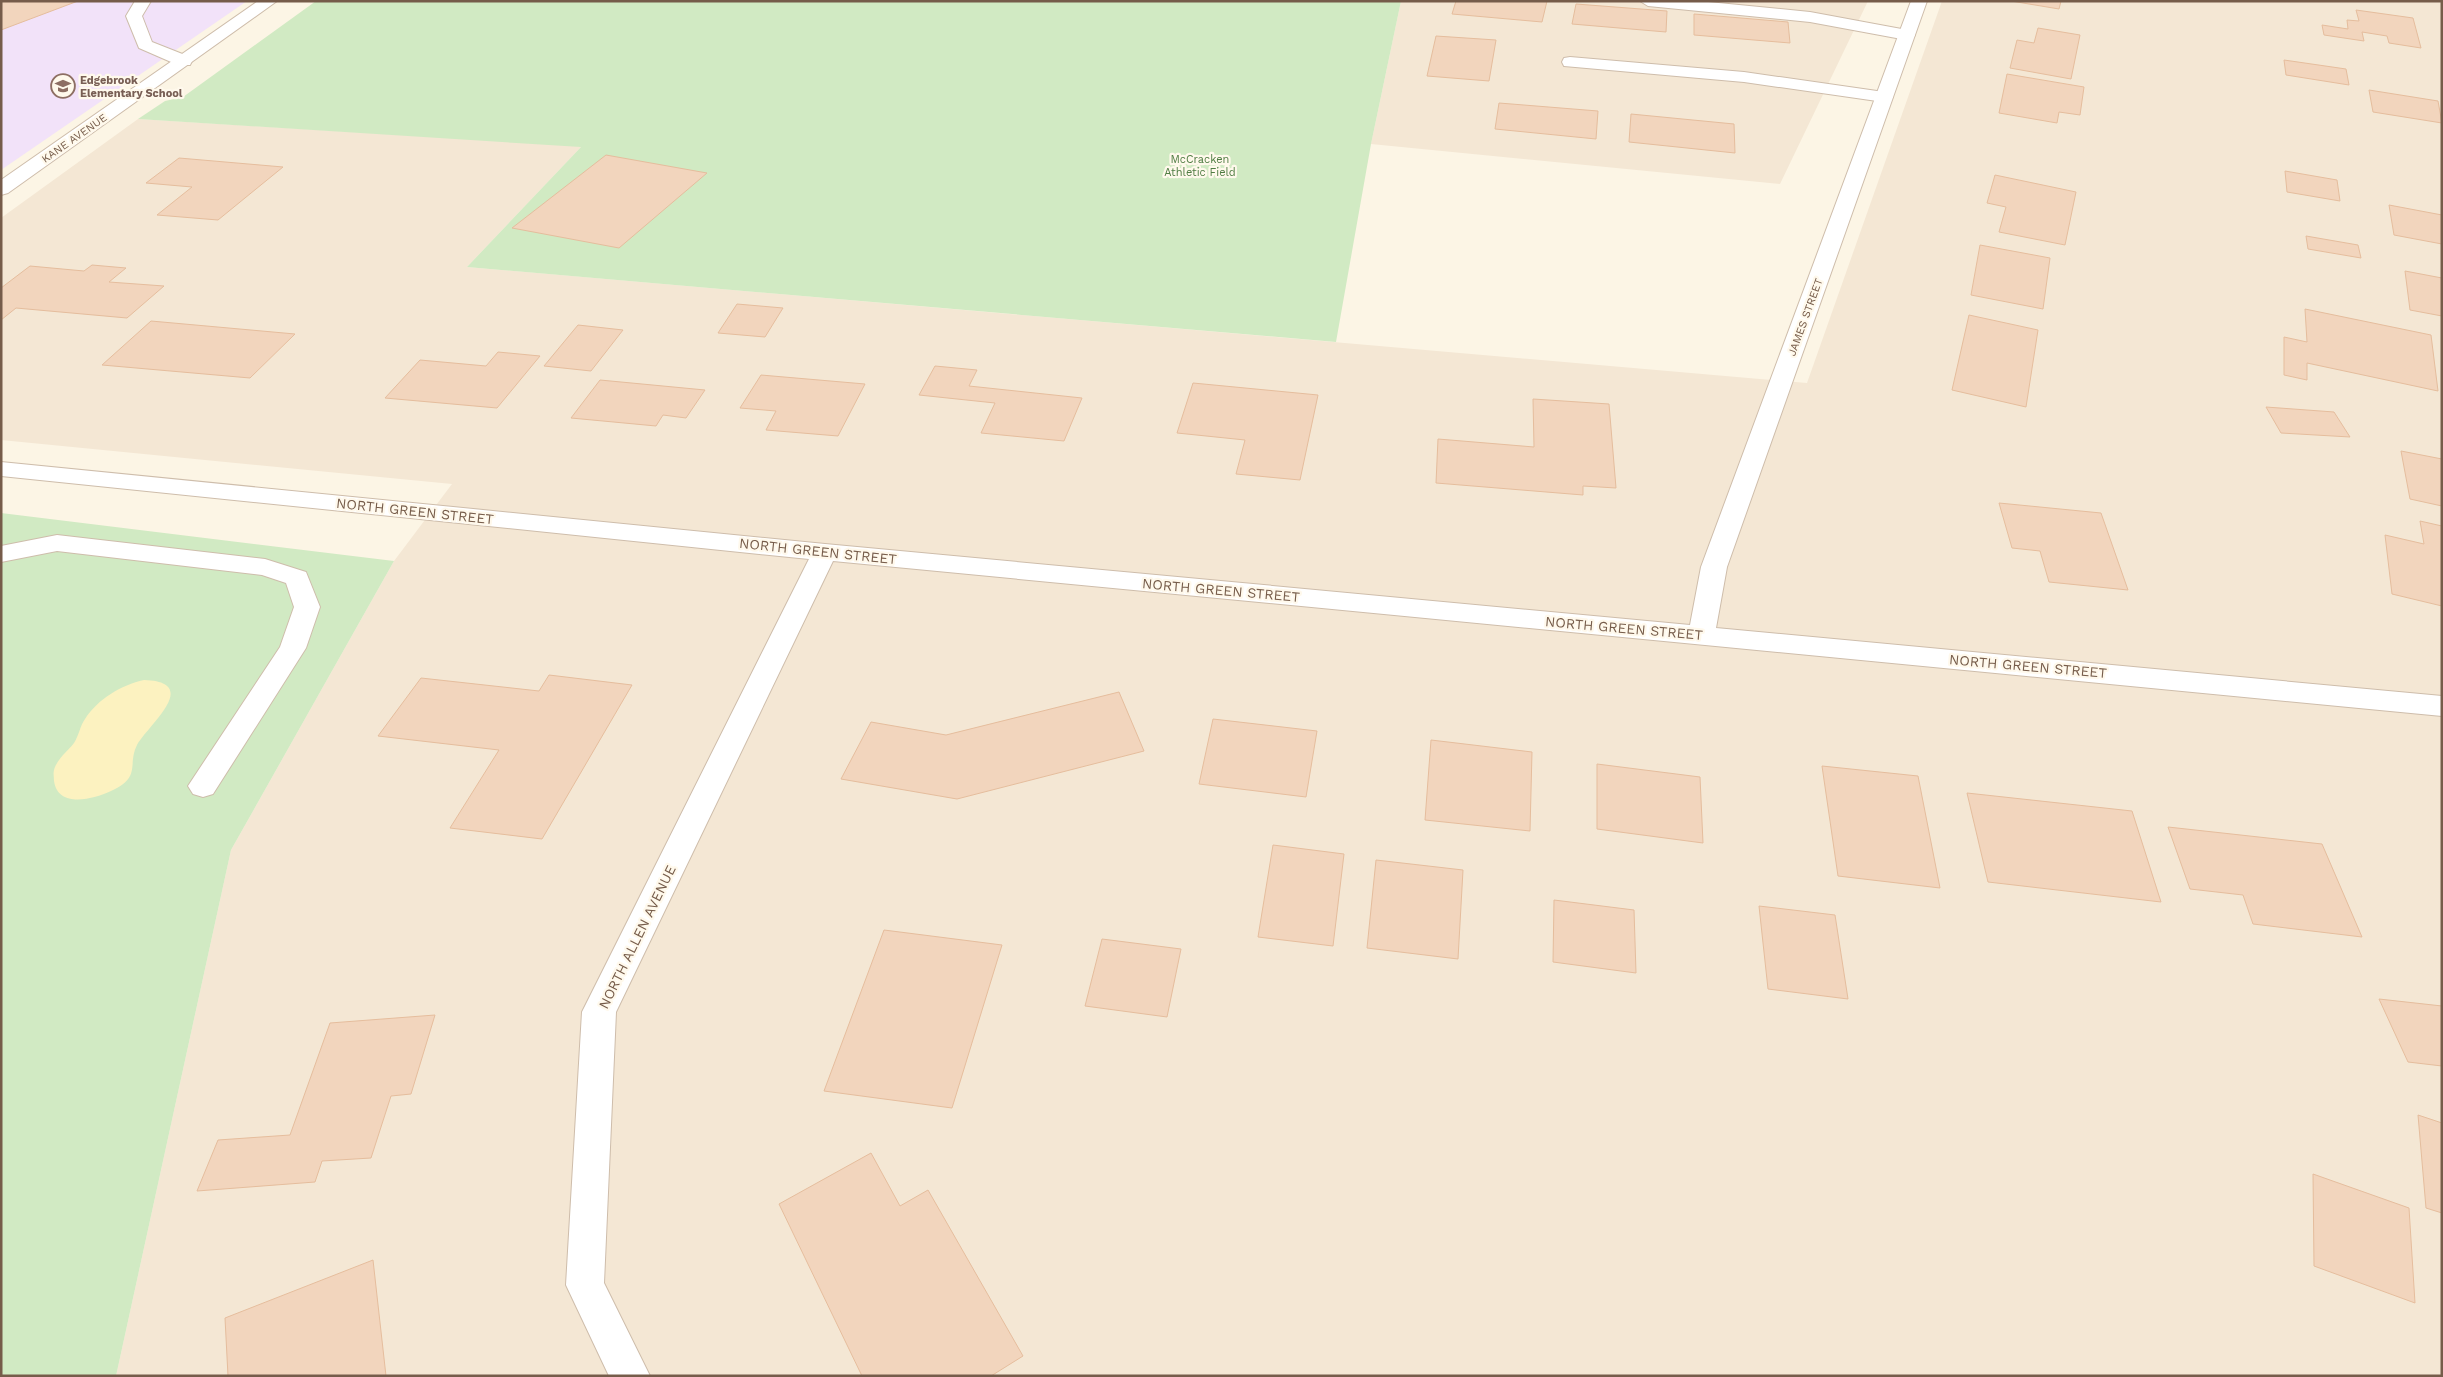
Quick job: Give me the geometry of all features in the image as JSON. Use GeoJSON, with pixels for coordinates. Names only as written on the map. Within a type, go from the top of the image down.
{"type":"FeatureCollection","features":[{"type":"Feature","properties":{"kind":"street","name":"KANE AVENUE"},"geometry":{"type":"LineString","coordinates":[[1,189],[269,1]]}},
{"type":"Feature","properties":{"kind":"street"},"geometry":{"type":"LineString","coordinates":[[1648,1],[1810,17],[1907,35]]}},
{"type":"Feature","properties":{"kind":"street","name":"JAMES STREET"},"geometry":{"type":"LineString","coordinates":[[1700,635],[1714,566],[1919,1]]}},
{"type":"Feature","properties":{"kind":"street"},"geometry":{"type":"LineString","coordinates":[[144,2],[134,16],[145,45],[184,61]]}},
{"type":"Feature","properties":{"kind":"street"},"geometry":{"type":"LineString","coordinates":[[1570,62],[1744,77],[1884,97]]}},
{"type":"Feature","properties":{"kind":"street","name":"NORTH GREEN STREET"},"geometry":{"type":"LineString","coordinates":[[1,469],[825,552],[2442,706]]}},
{"type":"Feature","properties":{"kind":"street"},"geometry":{"type":"LineString","coordinates":[[1,554],[57,543],[265,567],[297,578],[307,607],[292,648],[203,786]]}},
{"type":"Feature","properties":{"kind":"street","name":"NORTH ALLEN AVENUE"},"geometry":{"type":"LineString","coordinates":[[630,1376],[585,1285],[600,1012],[825,552]]}},
{"type":"Feature","properties":{"kind":"shaded area","name":"Edgebrook Elementary School"},"geometry":{"type":"Polygon","coordinates":[[[1,1],[247,1],[1,170],[1,1]]]}},
{"type":"Feature","properties":{"kind":"shaded area"},"geometry":{"type":"Polygon","coordinates":[[[1401,1],[1868,1],[1780,184],[1371,144],[1401,1]]]}},
{"type":"Feature","properties":{"kind":"shaded area"},"geometry":{"type":"Polygon","coordinates":[[[1942,1],[2442,1],[2442,1376],[116,1376],[231,850],[394,561],[452,484],[1,440],[1,218],[138,119],[582,146],[467,267],[1807,383],[1942,1]]]}},
{"type":"Feature","properties":{"kind":"green space","name":"McCracken Athletic Field"},"geometry":{"type":"Polygon","coordinates":[[[316,1],[1401,1],[1371,144],[1336,342],[467,267],[581,147],[138,119],[165,101],[183,97],[316,1]]]}},
{"type":"Feature","properties":{"kind":"green space"},"geometry":{"type":"Polygon","coordinates":[[[1,513],[394,561],[231,850],[116,1376],[1,1376],[1,513]]]}},
{"type":"Feature","properties":{"kind":"sand"},"geometry":{"type":"Polygon","coordinates":[[[144,680],[161,683],[169,688],[170,696],[159,717],[137,745],[134,752],[132,770],[127,781],[111,791],[87,799],[69,799],[62,796],[57,790],[54,781],[55,766],[74,743],[85,719],[103,699],[127,685],[144,680]]]}},
{"type":"Feature","properties":{"kind":"building"},"geometry":{"type":"Polygon","coordinates":[[[1,1],[78,1],[1,30],[1,1]]]}},
{"type":"Feature","properties":{"kind":"building"},"geometry":{"type":"Polygon","coordinates":[[[1456,1],[1547,1],[1542,22],[1452,14],[1456,1]]]}},
{"type":"Feature","properties":{"kind":"building"},"geometry":{"type":"Polygon","coordinates":[[[2011,1],[2061,1],[2059,9],[2011,1]]]}},
{"type":"Feature","properties":{"kind":"building"},"geometry":{"type":"Polygon","coordinates":[[[1576,4],[1667,11],[1666,32],[1572,24],[1576,4]]]}},
{"type":"Feature","properties":{"kind":"building"},"geometry":{"type":"Polygon","coordinates":[[[2356,10],[2413,18],[2421,48],[2389,43],[2387,36],[2362,32],[2364,41],[2324,35],[2322,25],[2348,29],[2347,20],[2359,21],[2356,10]]]}},
{"type":"Feature","properties":{"kind":"building"},"geometry":{"type":"Polygon","coordinates":[[[1694,14],[1788,22],[1790,43],[1694,35],[1694,14]]]}},
{"type":"Feature","properties":{"kind":"building"},"geometry":{"type":"Polygon","coordinates":[[[2038,28],[2080,35],[2071,79],[2010,68],[2017,40],[2034,43],[2038,28]]]}},
{"type":"Feature","properties":{"kind":"building"},"geometry":{"type":"Polygon","coordinates":[[[1436,36],[1496,40],[1489,81],[1427,76],[1436,36]]]}},
{"type":"Feature","properties":{"kind":"building"},"geometry":{"type":"Polygon","coordinates":[[[2284,60],[2346,69],[2349,85],[2286,75],[2284,60]]]}},
{"type":"Feature","properties":{"kind":"building"},"geometry":{"type":"Polygon","coordinates":[[[2007,74],[2084,87],[2080,115],[2059,112],[2057,123],[1999,113],[2007,74]]]}},
{"type":"Feature","properties":{"kind":"building"},"geometry":{"type":"Polygon","coordinates":[[[2369,90],[2438,101],[2442,123],[2373,112],[2369,90]]]}},
{"type":"Feature","properties":{"kind":"building"},"geometry":{"type":"Polygon","coordinates":[[[1499,103],[1598,111],[1596,139],[1495,129],[1499,103]]]}},
{"type":"Feature","properties":{"kind":"building"},"geometry":{"type":"Polygon","coordinates":[[[1631,114],[1734,124],[1735,153],[1629,142],[1631,114]]]}},
{"type":"Feature","properties":{"kind":"building"},"geometry":{"type":"Polygon","coordinates":[[[606,155],[707,173],[619,248],[512,228],[606,155]]]}},
{"type":"Feature","properties":{"kind":"building"},"geometry":{"type":"Polygon","coordinates":[[[179,158],[283,167],[218,220],[157,215],[192,187],[146,183],[179,158]]]}},
{"type":"Feature","properties":{"kind":"building"},"geometry":{"type":"Polygon","coordinates":[[[2285,171],[2337,180],[2340,201],[2287,192],[2285,171]]]}},
{"type":"Feature","properties":{"kind":"building"},"geometry":{"type":"Polygon","coordinates":[[[1995,175],[2076,192],[2065,245],[1999,232],[2006,207],[1987,203],[1995,175]]]}},
{"type":"Feature","properties":{"kind":"building"},"geometry":{"type":"Polygon","coordinates":[[[2389,205],[2442,215],[2442,244],[2394,235],[2389,205]]]}},
{"type":"Feature","properties":{"kind":"building"},"geometry":{"type":"Polygon","coordinates":[[[2306,236],[2358,245],[2361,258],[2308,249],[2306,236]]]}},
{"type":"Feature","properties":{"kind":"building"},"geometry":{"type":"Polygon","coordinates":[[[1980,245],[2050,258],[2043,309],[1971,295],[1980,245]]]}},
{"type":"Feature","properties":{"kind":"building"},"geometry":{"type":"Polygon","coordinates":[[[92,265],[126,268],[109,282],[164,286],[127,318],[16,308],[1,320],[1,288],[30,266],[84,271],[92,265]]]}},
{"type":"Feature","properties":{"kind":"building"},"geometry":{"type":"Polygon","coordinates":[[[2405,271],[2442,278],[2442,316],[2410,310],[2405,271]]]}},
{"type":"Feature","properties":{"kind":"building"},"geometry":{"type":"Polygon","coordinates":[[[737,304],[783,308],[765,337],[718,333],[737,304]]]}},
{"type":"Feature","properties":{"kind":"building"},"geometry":{"type":"Polygon","coordinates":[[[2305,309],[2431,335],[2438,391],[2307,363],[2307,380],[2284,375],[2284,337],[2307,342],[2305,309]]]}},
{"type":"Feature","properties":{"kind":"building"},"geometry":{"type":"Polygon","coordinates":[[[1969,315],[2038,330],[2026,407],[1952,390],[1969,315]]]}},
{"type":"Feature","properties":{"kind":"building"},"geometry":{"type":"Polygon","coordinates":[[[151,321],[295,334],[250,378],[102,365],[151,321]]]}},
{"type":"Feature","properties":{"kind":"building"},"geometry":{"type":"Polygon","coordinates":[[[578,325],[623,330],[591,371],[544,366],[578,325]]]}},
{"type":"Feature","properties":{"kind":"building"},"geometry":{"type":"Polygon","coordinates":[[[498,352],[540,356],[497,408],[385,398],[420,360],[486,366],[498,352]]]}},
{"type":"Feature","properties":{"kind":"building"},"geometry":{"type":"Polygon","coordinates":[[[935,366],[977,370],[969,386],[1082,398],[1064,441],[981,433],[995,403],[919,395],[935,366]]]}},
{"type":"Feature","properties":{"kind":"building"},"geometry":{"type":"Polygon","coordinates":[[[761,375],[865,384],[838,436],[766,430],[776,411],[740,408],[761,375]]]}},
{"type":"Feature","properties":{"kind":"building"},"geometry":{"type":"Polygon","coordinates":[[[600,380],[705,390],[686,418],[663,415],[656,426],[571,418],[600,380]]]}},
{"type":"Feature","properties":{"kind":"building"},"geometry":{"type":"Polygon","coordinates":[[[1193,383],[1318,395],[1300,480],[1236,474],[1245,440],[1177,433],[1193,383]]]}},
{"type":"Feature","properties":{"kind":"building"},"geometry":{"type":"Polygon","coordinates":[[[1533,399],[1609,404],[1616,488],[1583,486],[1583,495],[1436,483],[1438,439],[1534,447],[1533,399]]]}},
{"type":"Feature","properties":{"kind":"building"},"geometry":{"type":"Polygon","coordinates":[[[2266,407],[2334,412],[2350,437],[2281,433],[2266,407]]]}},
{"type":"Feature","properties":{"kind":"building"},"geometry":{"type":"Polygon","coordinates":[[[2401,451],[2442,459],[2442,506],[2410,499],[2401,451]]]}},
{"type":"Feature","properties":{"kind":"building"},"geometry":{"type":"Polygon","coordinates":[[[1999,503],[2101,513],[2128,590],[2049,582],[2040,551],[2012,548],[1999,503]]]}},
{"type":"Feature","properties":{"kind":"building"},"geometry":{"type":"Polygon","coordinates":[[[2420,521],[2442,526],[2442,606],[2392,594],[2385,535],[2424,544],[2420,521]]]}},
{"type":"Feature","properties":{"kind":"building"},"geometry":{"type":"Polygon","coordinates":[[[549,675],[632,685],[542,839],[450,828],[499,750],[378,736],[421,678],[539,691],[549,675]]]}},
{"type":"Feature","properties":{"kind":"building"},"geometry":{"type":"Polygon","coordinates":[[[1119,692],[1144,751],[957,799],[841,779],[871,722],[946,735],[1119,692]]]}},
{"type":"Feature","properties":{"kind":"building"},"geometry":{"type":"Polygon","coordinates":[[[1213,719],[1317,731],[1306,797],[1199,784],[1213,719]]]}},
{"type":"Feature","properties":{"kind":"building"},"geometry":{"type":"Polygon","coordinates":[[[1431,740],[1532,752],[1530,831],[1425,820],[1431,740]]]}},
{"type":"Feature","properties":{"kind":"building"},"geometry":{"type":"Polygon","coordinates":[[[1597,764],[1700,777],[1703,843],[1597,829],[1597,764]]]}},
{"type":"Feature","properties":{"kind":"building"},"geometry":{"type":"Polygon","coordinates":[[[1822,766],[1918,776],[1940,888],[1838,876],[1822,766]]]}},
{"type":"Feature","properties":{"kind":"building"},"geometry":{"type":"Polygon","coordinates":[[[1967,793],[2132,811],[2161,902],[1988,882],[1967,793]]]}},
{"type":"Feature","properties":{"kind":"building"},"geometry":{"type":"Polygon","coordinates":[[[2168,827],[2322,844],[2362,937],[2253,924],[2243,895],[2190,889],[2168,827]]]}},
{"type":"Feature","properties":{"kind":"building"},"geometry":{"type":"Polygon","coordinates":[[[1273,845],[1344,854],[1333,946],[1258,937],[1273,845]]]}},
{"type":"Feature","properties":{"kind":"building"},"geometry":{"type":"Polygon","coordinates":[[[1376,860],[1463,870],[1458,959],[1367,948],[1376,860]]]}},
{"type":"Feature","properties":{"kind":"building"},"geometry":{"type":"Polygon","coordinates":[[[1554,900],[1634,910],[1636,973],[1553,962],[1554,900]]]}},
{"type":"Feature","properties":{"kind":"building"},"geometry":{"type":"Polygon","coordinates":[[[1759,906],[1835,915],[1848,999],[1768,989],[1759,906]]]}},
{"type":"Feature","properties":{"kind":"building"},"geometry":{"type":"Polygon","coordinates":[[[884,930],[1002,945],[952,1108],[824,1091],[884,930]]]}},
{"type":"Feature","properties":{"kind":"building"},"geometry":{"type":"Polygon","coordinates":[[[1102,939],[1181,949],[1167,1017],[1085,1006],[1102,939]]]}},
{"type":"Feature","properties":{"kind":"building"},"geometry":{"type":"Polygon","coordinates":[[[2379,999],[2442,1006],[2442,1066],[2408,1062],[2379,999]]]}},
{"type":"Feature","properties":{"kind":"building"},"geometry":{"type":"Polygon","coordinates":[[[435,1015],[411,1094],[391,1096],[371,1158],[322,1161],[315,1182],[197,1191],[218,1140],[290,1135],[330,1023],[435,1015]]]}},
{"type":"Feature","properties":{"kind":"building"},"geometry":{"type":"Polygon","coordinates":[[[2418,1115],[2442,1123],[2442,1213],[2426,1208],[2418,1115]]]}},
{"type":"Feature","properties":{"kind":"building"},"geometry":{"type":"Polygon","coordinates":[[[871,1153],[900,1206],[928,1190],[1023,1356],[991,1376],[862,1376],[779,1204],[871,1153]]]}},
{"type":"Feature","properties":{"kind":"building"},"geometry":{"type":"Polygon","coordinates":[[[2313,1174],[2409,1208],[2415,1303],[2314,1266],[2313,1174]]]}},
{"type":"Feature","properties":{"kind":"building"},"geometry":{"type":"Polygon","coordinates":[[[373,1260],[386,1376],[228,1376],[225,1318],[373,1260]]]}},
{"type":"Feature","properties":{"kind":"place","name":"Edgebrook Elementary School"},"geometry":{"type":"Point","coordinates":[63,86]}}]}
